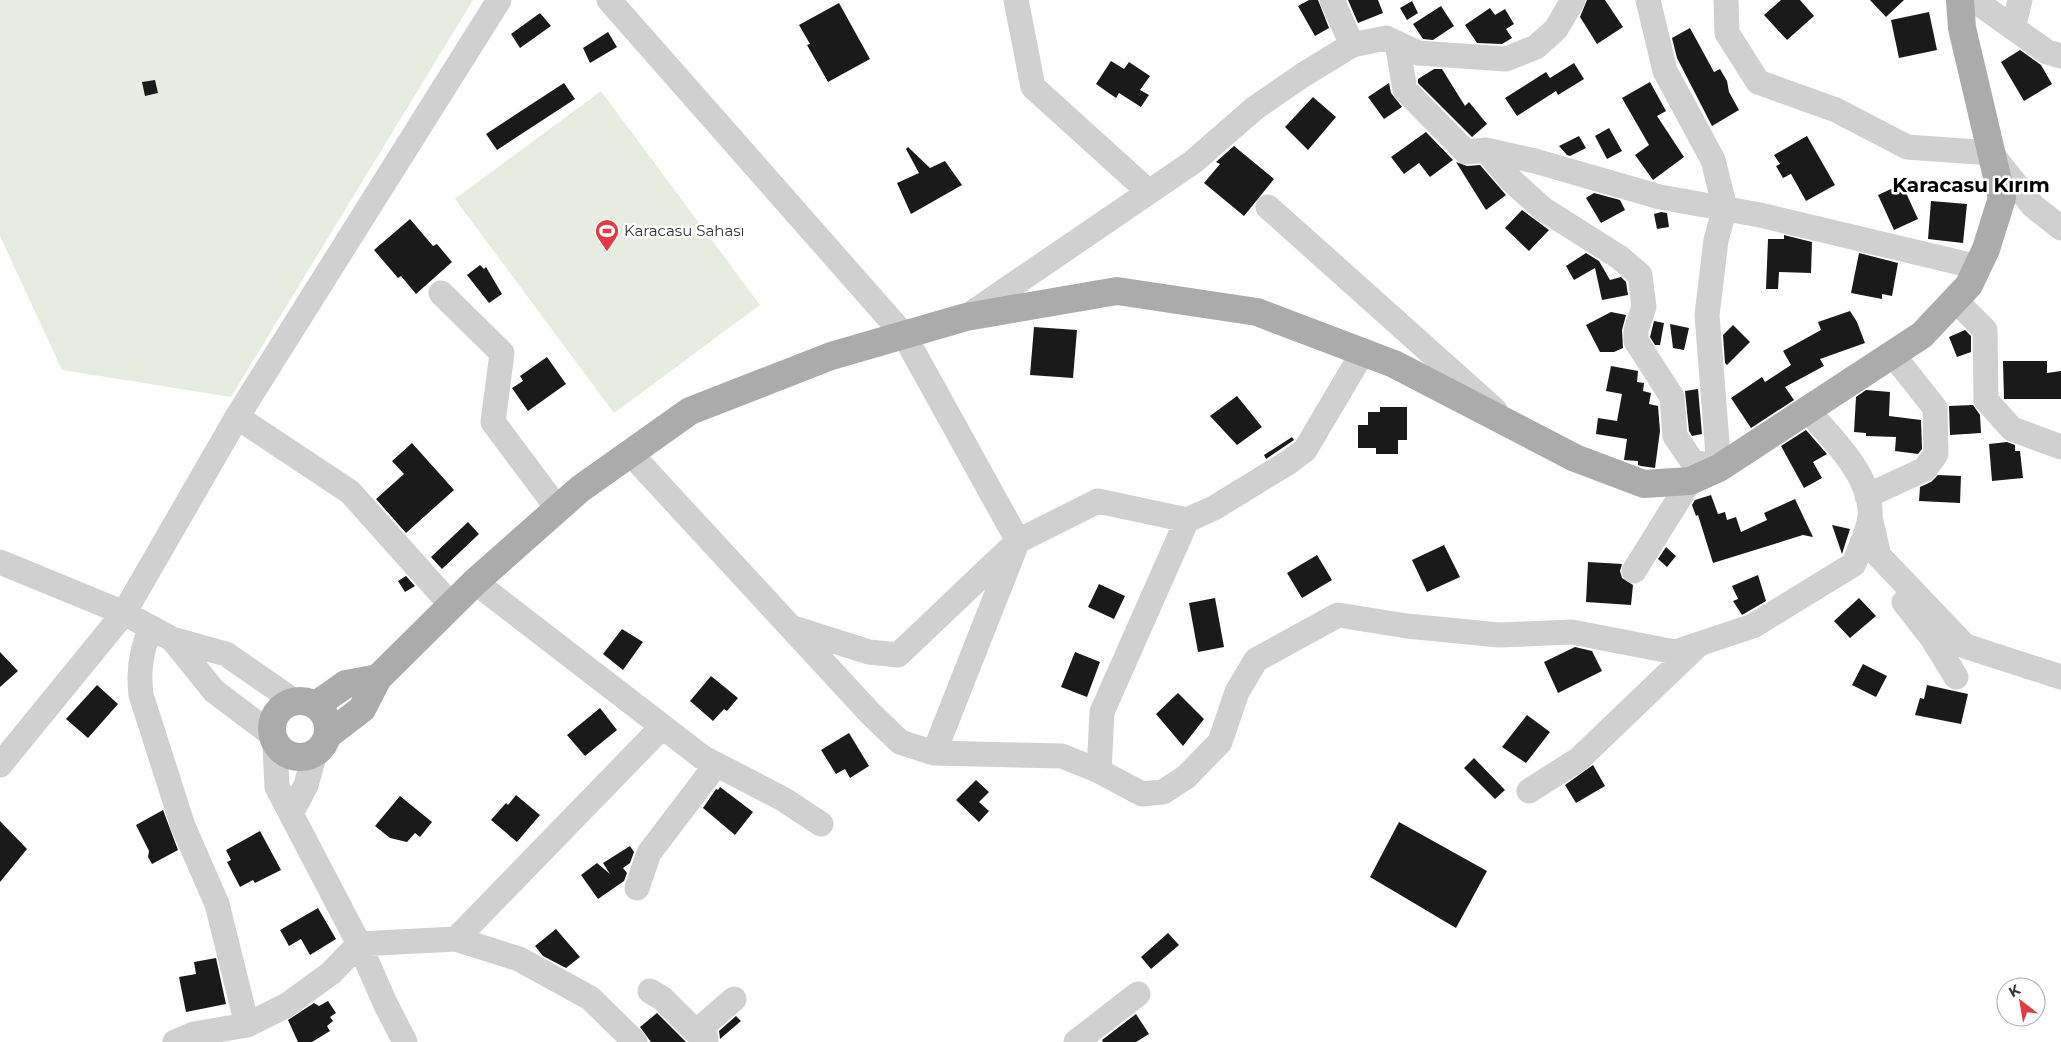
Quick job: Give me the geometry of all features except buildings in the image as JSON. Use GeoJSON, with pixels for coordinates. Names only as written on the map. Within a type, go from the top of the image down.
{"type":"FeatureCollection","features":[{"type":"Feature","properties":{"kind":"main road"},"geometry":{"type":"LineString","coordinates":[[378,678],[346,684],[305,703],[284,705],[276,713],[272,723],[273,739],[283,753],[293,757],[305,757],[322,744],[362,710],[378,678],[475,582],[580,489],[690,411],[831,356],[966,317],[1117,291],[1257,312],[1394,364],[1575,458],[1644,484],[1690,481],[1719,468],[1922,335],[1969,285],[1978,267],[2002,198],[1962,28],[1960,0]]}},
{"type":"Feature","properties":{"kind":"main road"},"geometry":{"type":"LineString","coordinates":[[305,703],[324,714],[328,724],[322,744]]}},
{"type":"Feature","properties":{"kind":"street"},"geometry":{"type":"LineString","coordinates":[[0,766],[124,614],[238,417],[499,0]]}},
{"type":"Feature","properties":{"kind":"street"},"geometry":{"type":"LineString","coordinates":[[609,0],[904,335],[1018,541]]}},
{"type":"Feature","properties":{"kind":"street"},"geometry":{"type":"LineString","coordinates":[[1016,0],[1033,86],[1148,192]]}},
{"type":"Feature","properties":{"kind":"street"},"geometry":{"type":"LineString","coordinates":[[1332,0],[1352,45]]}},
{"type":"Feature","properties":{"kind":"street"},"geometry":{"type":"LineString","coordinates":[[966,317],[1193,162],[1255,108],[1302,75],[1352,45],[1386,38],[1418,52],[1506,60],[1536,47],[1556,29],[1573,0]]}},
{"type":"Feature","properties":{"kind":"street"},"geometry":{"type":"LineString","coordinates":[[1486,150],[1511,180],[1543,209],[1619,257],[1640,275],[1644,307],[1636,330],[1636,341],[1672,397],[1675,436],[1692,461],[1719,468],[1707,315],[1716,240],[1725,208],[1713,160],[1665,71],[1648,0]]}},
{"type":"Feature","properties":{"kind":"street"},"geometry":{"type":"LineString","coordinates":[[1726,0],[1727,33],[1758,82],[1836,110],[1907,147],[1991,153],[2034,206],[2061,228]]}},
{"type":"Feature","properties":{"kind":"street"},"geometry":{"type":"LineString","coordinates":[[1974,0],[2047,52],[2061,56]]}},
{"type":"Feature","properties":{"kind":"street"},"geometry":{"type":"LineString","coordinates":[[2013,28],[2020,0]]}},
{"type":"Feature","properties":{"kind":"street"},"geometry":{"type":"LineString","coordinates":[[1397,43],[1405,90],[1466,152],[1486,150],[1574,171],[1660,197],[1725,208],[1836,232],[1978,267]]}},
{"type":"Feature","properties":{"kind":"street"},"geometry":{"type":"LineString","coordinates":[[1268,207],[1510,424]]}},
{"type":"Feature","properties":{"kind":"street"},"geometry":{"type":"LineString","coordinates":[[441,293],[502,352],[492,422],[558,508]]}},
{"type":"Feature","properties":{"kind":"street"},"geometry":{"type":"LineString","coordinates":[[1955,300],[1985,330],[1986,400],[2012,429],[2061,446]]}},
{"type":"Feature","properties":{"kind":"street"},"geometry":{"type":"LineString","coordinates":[[790,627],[869,652],[898,655],[1018,541],[1098,501],[1187,520],[1214,508],[1273,473],[1305,450],[1363,352]]}},
{"type":"Feature","properties":{"kind":"street"},"geometry":{"type":"LineString","coordinates":[[630,453],[790,627],[900,742],[934,753],[1062,756],[1099,771],[1142,794],[1163,792],[1178,782],[1220,742],[1237,692],[1256,660],[1338,615],[1408,626],[1499,635],[1572,632],[1675,652],[1753,626],[1854,564],[1868,506],[1925,469],[1936,454],[1935,408],[1893,355]]}},
{"type":"Feature","properties":{"kind":"street"},"geometry":{"type":"LineString","coordinates":[[1808,410],[1853,463],[1868,506],[1880,556],[1891,584],[1932,638],[1956,677]]}},
{"type":"Feature","properties":{"kind":"street"},"geometry":{"type":"LineString","coordinates":[[238,417],[350,492],[452,606]]}},
{"type":"Feature","properties":{"kind":"street"},"geometry":{"type":"LineString","coordinates":[[1634,571],[1690,481]]}},
{"type":"Feature","properties":{"kind":"street"},"geometry":{"type":"LineString","coordinates":[[1099,771],[1102,712],[1187,520]]}},
{"type":"Feature","properties":{"kind":"street"},"geometry":{"type":"LineString","coordinates":[[934,753],[1018,541]]}},
{"type":"Feature","properties":{"kind":"street"},"geometry":{"type":"LineString","coordinates":[[1880,556],[1965,646],[2061,677]]}},
{"type":"Feature","properties":{"kind":"street"},"geometry":{"type":"LineString","coordinates":[[0,562],[124,614],[161,633],[226,654],[305,703]]}},
{"type":"Feature","properties":{"kind":"street"},"geometry":{"type":"LineString","coordinates":[[475,582],[702,757],[783,799],[821,824]]}},
{"type":"Feature","properties":{"kind":"street"},"geometry":{"type":"LineString","coordinates":[[161,633],[214,691],[273,739],[277,787],[359,944],[405,1042]]}},
{"type":"Feature","properties":{"kind":"street"},"geometry":{"type":"LineString","coordinates":[[161,633],[142,652],[139,667],[141,695],[183,826],[217,904],[247,1026]]}},
{"type":"Feature","properties":{"kind":"street"},"geometry":{"type":"LineString","coordinates":[[1529,791],[1579,759],[1699,645]]}},
{"type":"Feature","properties":{"kind":"street"},"geometry":{"type":"LineString","coordinates":[[456,939],[662,727]]}},
{"type":"Feature","properties":{"kind":"street"},"geometry":{"type":"LineString","coordinates":[[291,814],[306,786],[322,744]]}},
{"type":"Feature","properties":{"kind":"street"},"geometry":{"type":"LineString","coordinates":[[637,888],[649,853],[716,765]]}},
{"type":"Feature","properties":{"kind":"street"},"geometry":{"type":"LineString","coordinates":[[175,1042],[194,1034],[218,1036],[247,1026],[287,1006],[309,991],[359,944],[456,939],[519,959],[590,998],[635,1042]]}},
{"type":"Feature","properties":{"kind":"street"},"geometry":{"type":"LineString","coordinates":[[650,991],[663,999],[706,1042]]}},
{"type":"Feature","properties":{"kind":"street"},"geometry":{"type":"LineString","coordinates":[[1076,1042],[1138,994]]}},
{"type":"Feature","properties":{"kind":"street"},"geometry":{"type":"LineString","coordinates":[[706,1042],[704,1025],[734,999]]}},
{"type":"Feature","properties":{"kind":"shaded area"},"geometry":{"type":"Polygon","coordinates":[[[0,0],[473,0],[231,397],[62,370],[0,236],[0,0]]]}},
{"type":"Feature","properties":{"kind":"shaded area","name":"Karacasu Sahası"},"geometry":{"type":"Polygon","coordinates":[[[601,91],[760,305],[614,413],[455,199],[601,91]]]}},
{"type":"Feature","properties":{"kind":"place","name":"Karacasu Sahası"},"geometry":{"type":"Point","coordinates":[607,252]}},
{"type":"Feature","properties":{"kind":"district","name":"Karacasu Kırım"},"geometry":{"type":"Point","coordinates":[1971,185]}}]}
